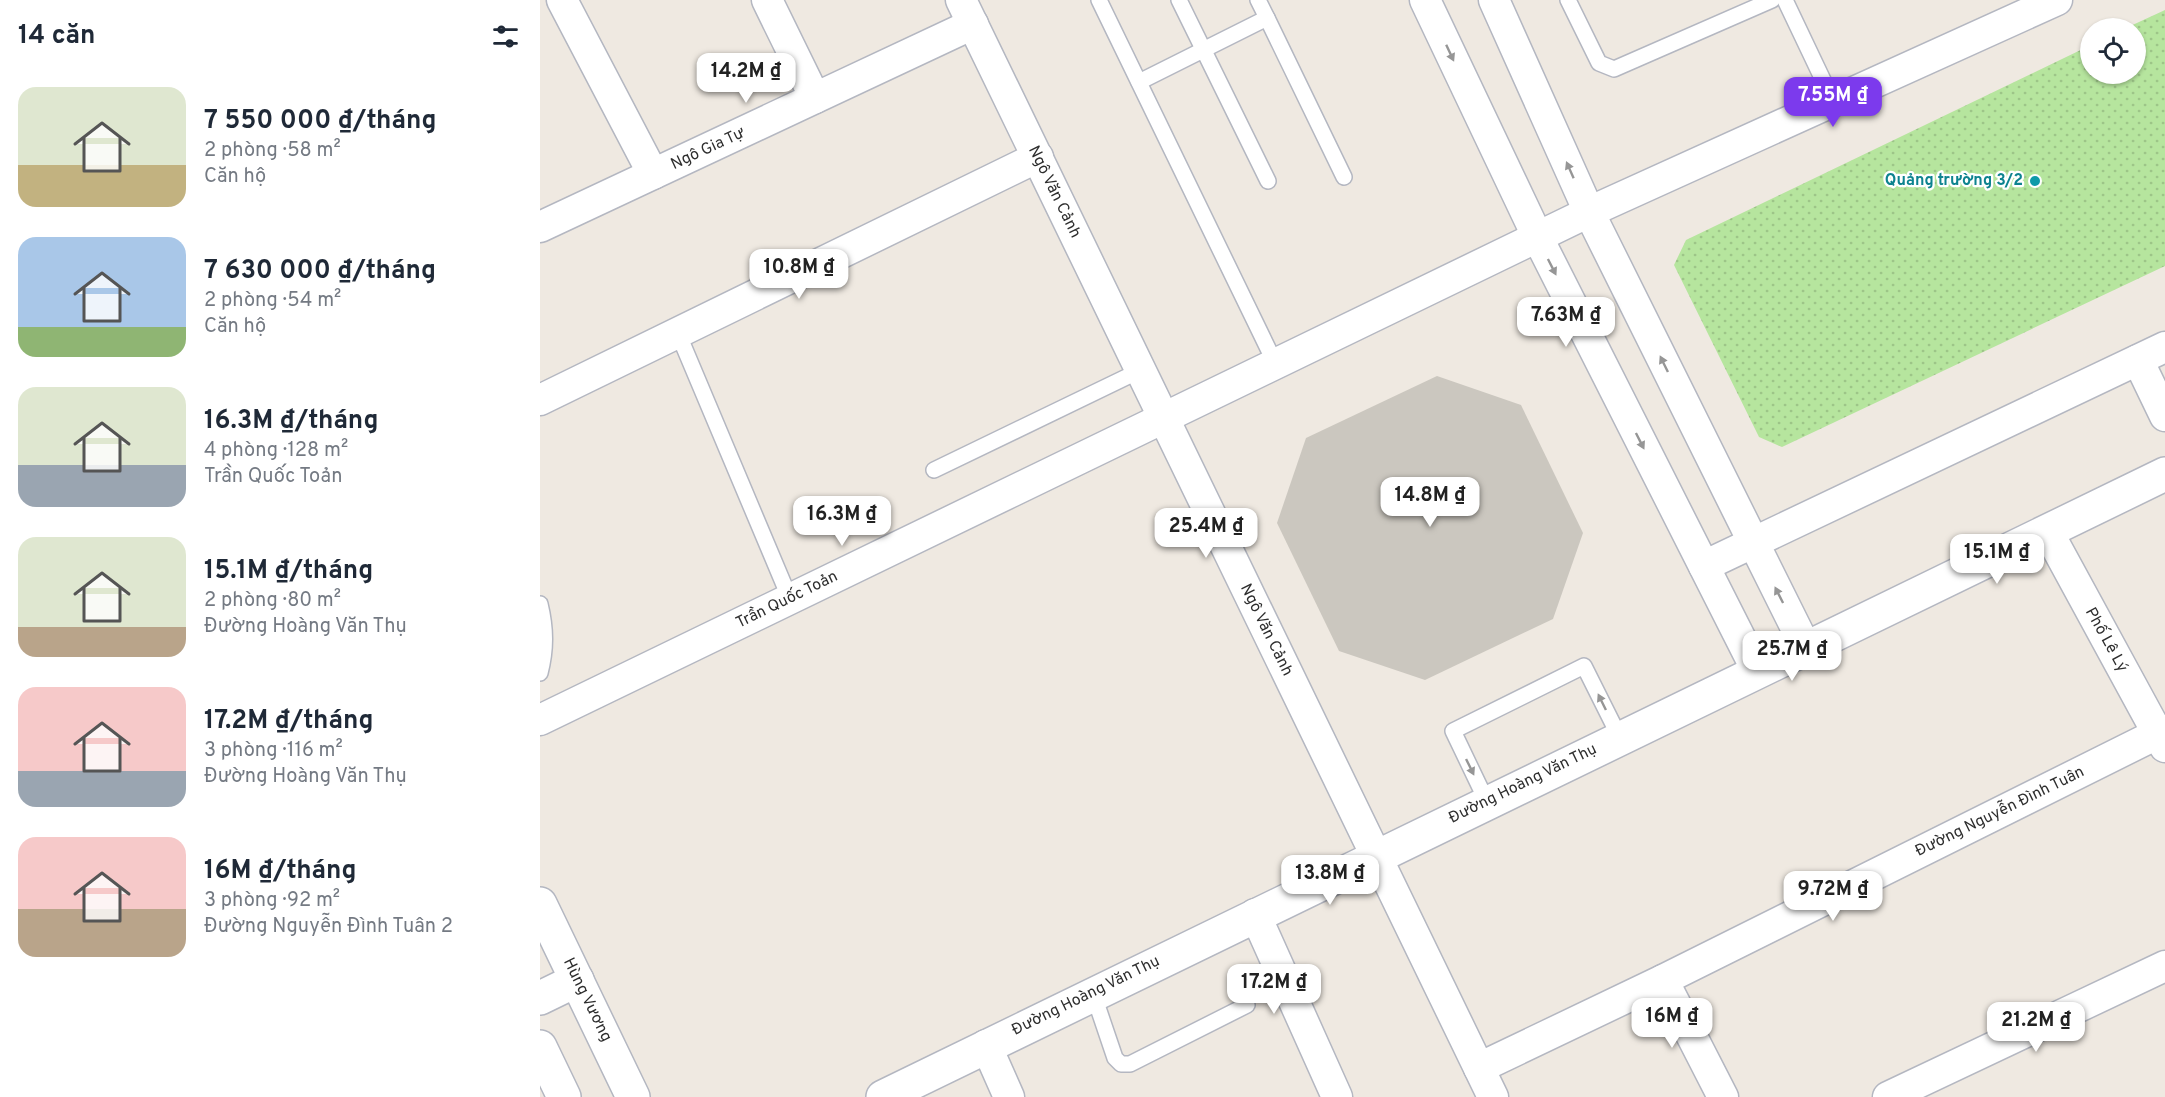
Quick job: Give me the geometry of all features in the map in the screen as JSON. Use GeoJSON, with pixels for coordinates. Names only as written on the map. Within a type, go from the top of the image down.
{"type":"FeatureCollection","features":[{"type":"Feature","properties":{"kind":"street"},"geometry":{"type":"LineString","coordinates":[[562,0],[653,174]]}},
{"type":"Feature","properties":{"kind":"street"},"geometry":{"type":"LineString","coordinates":[[767,0],[815,98]]}},
{"type":"Feature","properties":{"kind":"street"},"geometry":{"type":"LineString","coordinates":[[1425,0],[1538,238],[1756,671]]}},
{"type":"Feature","properties":{"kind":"street"},"geometry":{"type":"LineString","coordinates":[[1494,0],[1589,212],[1806,648]]}},
{"type":"Feature","properties":{"kind":"street","name":"Trần Quốc Toản"},"geometry":{"type":"LineString","coordinates":[[540,720],[1589,212],[2057,0]]}},
{"type":"Feature","properties":{"kind":"street","name":"Ngô Gia Tự"},"geometry":{"type":"LineString","coordinates":[[540,227],[815,98],[967,12]]}},
{"type":"Feature","properties":{"kind":"street","name":"Ngô Văn Cảnh"},"geometry":{"type":"LineString","coordinates":[[967,12],[1493,1097]]}},
{"type":"Feature","properties":{"kind":"street"},"geometry":{"type":"LineString","coordinates":[[540,400],[1038,157]]}},
{"type":"Feature","properties":{"kind":"street"},"geometry":{"type":"LineString","coordinates":[[1704,566],[2165,347]]}},
{"type":"Feature","properties":{"kind":"street"},"geometry":{"type":"LineString","coordinates":[[2138,360],[2165,416]]}},
{"type":"Feature","properties":{"kind":"street","name":"Đường Hoàng Văn Thụ"},"geometry":{"type":"LineString","coordinates":[[883,1097],[986,1044],[2165,474]]}},
{"type":"Feature","properties":{"kind":"street","name":"Phố Lê Lý"},"geometry":{"type":"LineString","coordinates":[[2048,532],[2162,737]]}},
{"type":"Feature","properties":{"kind":"street","name":"Đường Nguyễn Đình Tuân"},"geometry":{"type":"LineString","coordinates":[[1479,1068],[2162,737]]}},
{"type":"Feature","properties":{"kind":"street","name":"Hùng Vương"},"geometry":{"type":"LineString","coordinates":[[540,904],[633,1097]]}},
{"type":"Feature","properties":{"kind":"street"},"geometry":{"type":"LineString","coordinates":[[1255,914],[1337,1097]]}},
{"type":"Feature","properties":{"kind":"street"},"geometry":{"type":"LineString","coordinates":[[1887,1097],[2165,966]]}},
{"type":"Feature","properties":{"kind":"street"},"geometry":{"type":"LineString","coordinates":[[540,998],[577,980]]}},
{"type":"Feature","properties":{"kind":"street"},"geometry":{"type":"LineString","coordinates":[[1663,980],[1723,1097]]}},
{"type":"Feature","properties":{"kind":"street"},"geometry":{"type":"LineString","coordinates":[[986,1044],[1010,1097]]}},
{"type":"Feature","properties":{"kind":"street"},"geometry":{"type":"LineString","coordinates":[[540,1047],[564,1097]]}},
{"type":"Feature","properties":{"kind":"lane"},"geometry":{"type":"LineString","coordinates":[[1099,0],[1276,365]]}},
{"type":"Feature","properties":{"kind":"lane"},"geometry":{"type":"LineString","coordinates":[[1179,0],[1202,51],[1268,181]]}},
{"type":"Feature","properties":{"kind":"lane"},"geometry":{"type":"LineString","coordinates":[[1258,0],[1344,177]]}},
{"type":"Feature","properties":{"kind":"lane"},"geometry":{"type":"LineString","coordinates":[[1568,0],[1599,63],[1614,69],[1772,0]]}},
{"type":"Feature","properties":{"kind":"lane"},"geometry":{"type":"LineString","coordinates":[[1785,0],[1833,101]]}},
{"type":"Feature","properties":{"kind":"lane"},"geometry":{"type":"LineString","coordinates":[[1139,82],[1267,18]]}},
{"type":"Feature","properties":{"kind":"lane"},"geometry":{"type":"LineString","coordinates":[[678,333],[790,599]]}},
{"type":"Feature","properties":{"kind":"lane"},"geometry":{"type":"LineString","coordinates":[[934,470],[1141,370]]}},
{"type":"Feature","properties":{"kind":"lane"},"geometry":{"type":"LineString","coordinates":[[540,604],[546,628],[544,657],[540,673]]}},
{"type":"Feature","properties":{"kind":"lane"},"geometry":{"type":"LineString","coordinates":[[1487,802],[1453,731],[1584,666],[1620,738]]}},
{"type":"Feature","properties":{"kind":"lane"},"geometry":{"type":"LineString","coordinates":[[1093,993],[1115,1058],[1121,1064],[1130,1064],[1247,1005]]}},
{"type":"Feature","properties":{"kind":"green space"},"geometry":{"type":"Polygon","coordinates":[[[2165,10],[2165,266],[1782,447],[1759,437],[1674,265],[1686,240],[2080,50],[2080,84],[2146,84],[2146,19],[2165,10]]]}},
{"type":"Feature","properties":{"kind":"building"},"geometry":{"type":"Polygon","coordinates":[[[1437,376],[1521,405],[1583,533],[1553,619],[1425,680],[1339,651],[1277,523],[1306,438],[1437,376]]]}},
{"type":"Feature","properties":{"kind":"place","name":"Quảng trường 3/2"},"geometry":{"type":"Point","coordinates":[2035,181]}}]}
